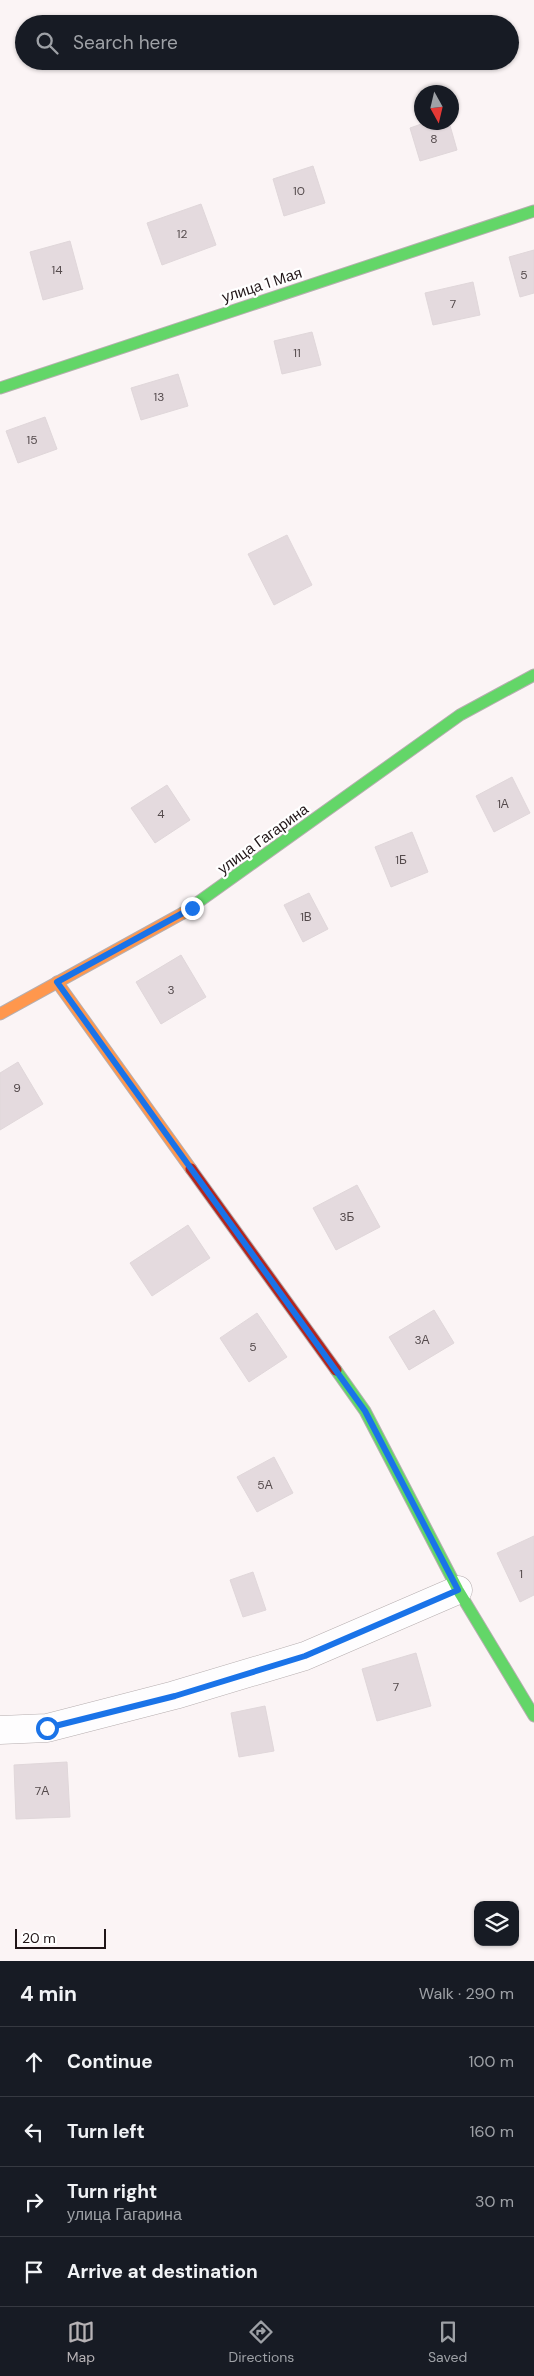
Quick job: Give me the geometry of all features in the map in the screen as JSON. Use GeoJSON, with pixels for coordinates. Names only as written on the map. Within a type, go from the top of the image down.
{"type":"FeatureCollection","features":[{"type":"Feature","properties":{"kind":"street","name":"улица 1 Мая"},"geometry":{"type":"LineString","coordinates":[[0,388],[534,211]]}},
{"type":"Feature","properties":{"kind":"street","name":"улица Гагарина"},"geometry":{"type":"LineString","coordinates":[[0,1014],[192,908],[460,715],[534,675]]}},
{"type":"Feature","properties":{"kind":"street"},"geometry":{"type":"LineString","coordinates":[[57,982],[365,1411],[458,1590],[534,1716]]}},
{"type":"Feature","properties":{"kind":"street"},"geometry":{"type":"LineString","coordinates":[[0,1730],[47,1728],[175,1696],[305,1656],[458,1590]]}},
{"type":"Feature","properties":{"kind":"building"},"geometry":{"type":"Polygon","coordinates":[[[414,127],[414,130],[451,130],[457,150],[420,161],[410,128],[414,127]]]}},
{"type":"Feature","properties":{"kind":"building"},"geometry":{"type":"Polygon","coordinates":[[[313,166],[325,203],[284,216],[273,179],[313,166]]]}},
{"type":"Feature","properties":{"kind":"building"},"geometry":{"type":"Polygon","coordinates":[[[201,204],[216,245],[162,265],[147,223],[201,204]]]}},
{"type":"Feature","properties":{"kind":"building"},"geometry":{"type":"Polygon","coordinates":[[[70,241],[83,289],[43,300],[30,252],[70,241]]]}},
{"type":"Feature","properties":{"kind":"building"},"geometry":{"type":"Polygon","coordinates":[[[534,250],[534,293],[520,297],[509,257],[534,250]]]}},
{"type":"Feature","properties":{"kind":"building"},"geometry":{"type":"Polygon","coordinates":[[[473,282],[480,315],[433,325],[425,293],[473,282]]]}},
{"type":"Feature","properties":{"kind":"building"},"geometry":{"type":"Polygon","coordinates":[[[312,332],[321,365],[282,374],[274,341],[312,332]]]}},
{"type":"Feature","properties":{"kind":"building"},"geometry":{"type":"Polygon","coordinates":[[[178,374],[188,406],[141,420],[131,388],[178,374]]]}},
{"type":"Feature","properties":{"kind":"building"},"geometry":{"type":"Polygon","coordinates":[[[45,417],[57,449],[18,463],[6,431],[45,417]]]}},
{"type":"Feature","properties":{"kind":"building"},"geometry":{"type":"Polygon","coordinates":[[[287,535],[312,585],[274,605],[248,554],[287,535]]]}},
{"type":"Feature","properties":{"kind":"building"},"geometry":{"type":"Polygon","coordinates":[[[512,777],[530,813],[494,832],[476,796],[512,777]]]}},
{"type":"Feature","properties":{"kind":"building"},"geometry":{"type":"Polygon","coordinates":[[[167,785],[190,820],[155,843],[131,808],[167,785]]]}},
{"type":"Feature","properties":{"kind":"building"},"geometry":{"type":"Polygon","coordinates":[[[412,832],[428,872],[391,887],[375,847],[412,832]]]}},
{"type":"Feature","properties":{"kind":"building"},"geometry":{"type":"Polygon","coordinates":[[[309,893],[328,929],[303,942],[284,905],[309,893]]]}},
{"type":"Feature","properties":{"kind":"building"},"geometry":{"type":"Polygon","coordinates":[[[181,955],[206,997],[161,1024],[136,982],[181,955]]]}},
{"type":"Feature","properties":{"kind":"building"},"geometry":{"type":"Polygon","coordinates":[[[18,1062],[43,1104],[0,1130],[0,1073],[18,1062]]]}},
{"type":"Feature","properties":{"kind":"building"},"geometry":{"type":"Polygon","coordinates":[[[357,1185],[380,1227],[336,1250],[313,1208],[357,1185]]]}},
{"type":"Feature","properties":{"kind":"building"},"geometry":{"type":"Polygon","coordinates":[[[188,1225],[210,1258],[152,1296],[130,1263],[188,1225]]]}},
{"type":"Feature","properties":{"kind":"building"},"geometry":{"type":"Polygon","coordinates":[[[434,1310],[454,1343],[409,1370],[389,1337],[434,1310]]]}},
{"type":"Feature","properties":{"kind":"building"},"geometry":{"type":"Polygon","coordinates":[[[257,1313],[287,1357],[249,1382],[220,1338],[257,1313]]]}},
{"type":"Feature","properties":{"kind":"building"},"geometry":{"type":"Polygon","coordinates":[[[274,1457],[293,1493],[257,1512],[237,1477],[274,1457]]]}},
{"type":"Feature","properties":{"kind":"building"},"geometry":{"type":"Polygon","coordinates":[[[534,1536],[534,1595],[520,1602],[497,1553],[534,1536]]]}},
{"type":"Feature","properties":{"kind":"building"},"geometry":{"type":"Polygon","coordinates":[[[253,1572],[266,1610],[243,1617],[230,1580],[253,1572]]]}},
{"type":"Feature","properties":{"kind":"building"},"geometry":{"type":"Polygon","coordinates":[[[416,1653],[431,1706],[377,1721],[362,1669],[416,1653]]]}},
{"type":"Feature","properties":{"kind":"building"},"geometry":{"type":"Polygon","coordinates":[[[265,1706],[274,1751],[239,1757],[231,1713],[265,1706]]]}},
{"type":"Feature","properties":{"kind":"building"},"geometry":{"type":"Polygon","coordinates":[[[67,1762],[70,1817],[16,1819],[14,1765],[67,1762]]]}},
{"type":"Feature","properties":{"kind":"traffic: fast"},"geometry":{"type":"LineString","coordinates":[[0,388],[534,211]]}},
{"type":"Feature","properties":{"kind":"traffic: fast"},"geometry":{"type":"LineString","coordinates":[[183,913],[460,715],[534,675]]}},
{"type":"Feature","properties":{"kind":"traffic: fast"},"geometry":{"type":"LineString","coordinates":[[336,1370],[365,1411],[458,1590],[534,1716]]}},
{"type":"Feature","properties":{"kind":"traffic: slow"},"geometry":{"type":"LineString","coordinates":[[0,1014],[183,913]]}},
{"type":"Feature","properties":{"kind":"traffic: slow"},"geometry":{"type":"LineString","coordinates":[[57,982],[191,1169]]}},
{"type":"Feature","properties":{"kind":"traffic: jam"},"geometry":{"type":"LineString","coordinates":[[191,1169],[336,1370]]}},
{"type":"Feature","properties":{"kind":"route"},"geometry":{"type":"LineString","coordinates":[[47,1728],[175,1696],[305,1656],[458,1590],[365,1411],[57,982],[192,908]]}}]}
